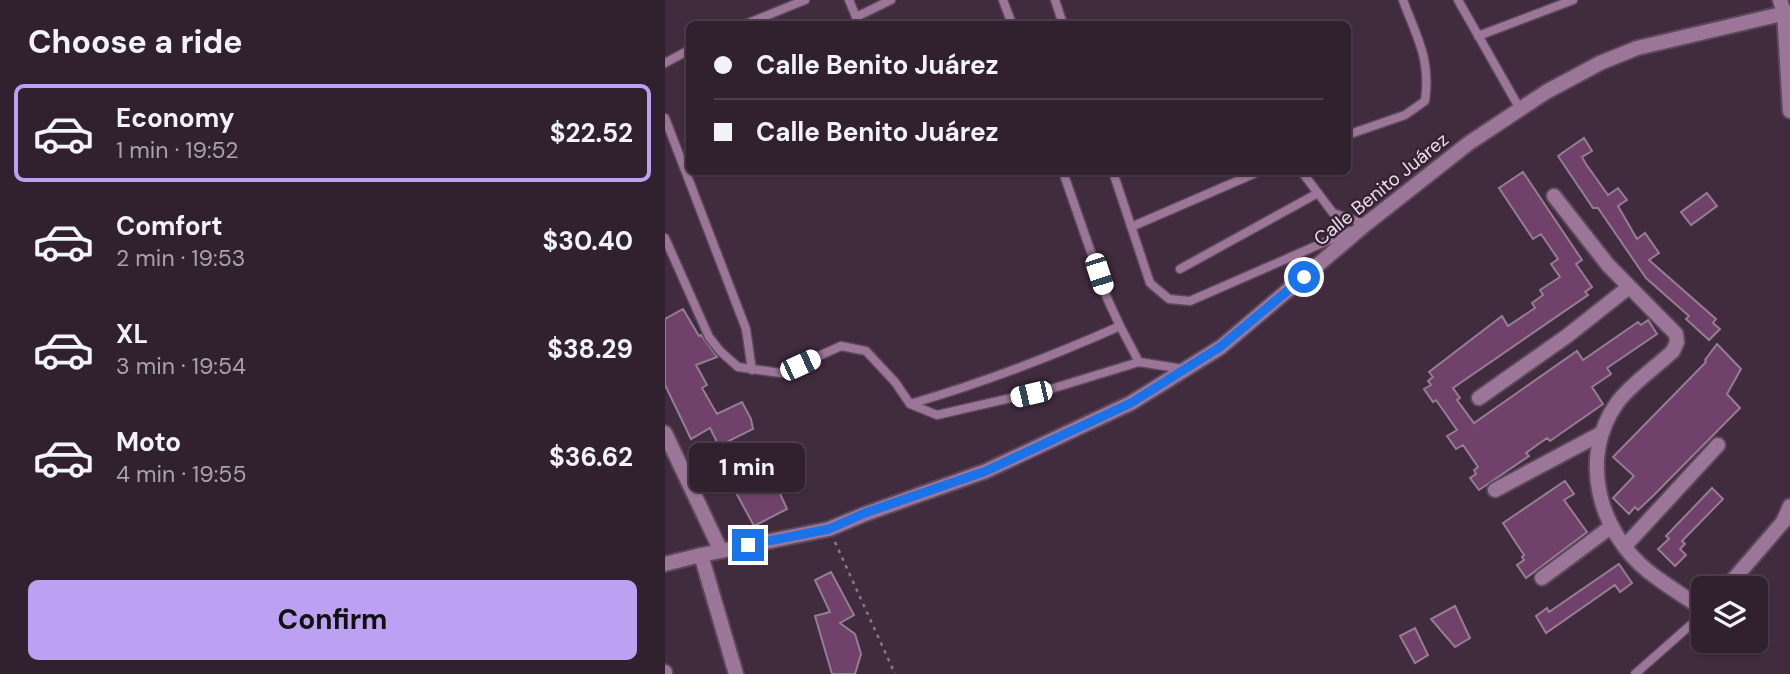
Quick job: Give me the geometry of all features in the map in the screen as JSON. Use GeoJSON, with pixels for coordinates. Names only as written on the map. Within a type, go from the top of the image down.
{"type":"FeatureCollection","features":[{"type":"Feature","properties":{"kind":"street","name":"Calle Benito Juárez"},"geometry":{"type":"LineString","coordinates":[[665,564],[829,529],[865,513],[986,471],[1131,403],[1220,347],[1366,224],[1469,143],[1546,92],[1600,63],[1637,48],[1785,8]]}},
{"type":"Feature","properties":{"kind":"street"},"geometry":{"type":"LineString","coordinates":[[1785,8],[1790,111]]}},
{"type":"Feature","properties":{"kind":"street"},"geometry":{"type":"LineString","coordinates":[[1554,196],[1608,265],[1676,334],[1677,342],[1673,351],[1618,403],[1602,433],[1597,452],[1596,480],[1601,503],[1625,546],[1647,571],[1691,601]]}},
{"type":"Feature","properties":{"kind":"street"},"geometry":{"type":"LineString","coordinates":[[1479,398],[1567,336],[1629,287]]}},
{"type":"Feature","properties":{"kind":"street"},"geometry":{"type":"LineString","coordinates":[[665,433],[721,551]]}},
{"type":"Feature","properties":{"kind":"street"},"geometry":{"type":"LineString","coordinates":[[1495,490],[1602,433]]}},
{"type":"Feature","properties":{"kind":"street"},"geometry":{"type":"LineString","coordinates":[[1625,546],[1718,445]]}},
{"type":"Feature","properties":{"kind":"street"},"geometry":{"type":"LineString","coordinates":[[1736,576],[1783,522],[1790,506]]}},
{"type":"Feature","properties":{"kind":"street"},"geometry":{"type":"LineString","coordinates":[[1542,578],[1612,526]]}},
{"type":"Feature","properties":{"kind":"street"},"geometry":{"type":"LineString","coordinates":[[701,555],[736,674]]}},
{"type":"Feature","properties":{"kind":"lane"},"geometry":{"type":"LineString","coordinates":[[753,21],[805,0]]}},
{"type":"Feature","properties":{"kind":"lane"},"geometry":{"type":"LineString","coordinates":[[849,0],[856,17],[891,0]]}},
{"type":"Feature","properties":{"kind":"lane"},"geometry":{"type":"LineString","coordinates":[[1003,0],[1011,21]]}},
{"type":"Feature","properties":{"kind":"lane"},"geometry":{"type":"LineString","coordinates":[[1055,0],[1062,21]]}},
{"type":"Feature","properties":{"kind":"lane"},"geometry":{"type":"LineString","coordinates":[[1351,134],[1405,115],[1425,101],[1428,79],[1426,61],[1403,0]]}},
{"type":"Feature","properties":{"kind":"lane"},"geometry":{"type":"LineString","coordinates":[[1458,0],[1520,109]]}},
{"type":"Feature","properties":{"kind":"lane"},"geometry":{"type":"LineString","coordinates":[[1478,36],[1573,0]]}},
{"type":"Feature","properties":{"kind":"lane"},"geometry":{"type":"LineString","coordinates":[[665,63],[686,52]]}},
{"type":"Feature","properties":{"kind":"lane"},"geometry":{"type":"LineString","coordinates":[[665,118],[686,173]]}},
{"type":"Feature","properties":{"kind":"lane"},"geometry":{"type":"LineString","coordinates":[[687,175],[746,329],[752,370]]}},
{"type":"Feature","properties":{"kind":"lane"},"geometry":{"type":"LineString","coordinates":[[1064,175],[1107,299],[1139,362]]}},
{"type":"Feature","properties":{"kind":"lane"},"geometry":{"type":"LineString","coordinates":[[1113,175],[1150,283],[1168,299],[1190,301],[1366,224]]}},
{"type":"Feature","properties":{"kind":"lane"},"geometry":{"type":"LineString","coordinates":[[1131,227],[1251,175]]}},
{"type":"Feature","properties":{"kind":"lane"},"geometry":{"type":"LineString","coordinates":[[1304,175],[1333,213],[1366,224]]}},
{"type":"Feature","properties":{"kind":"lane"},"geometry":{"type":"LineString","coordinates":[[1180,269],[1318,193]]}},
{"type":"Feature","properties":{"kind":"lane"},"geometry":{"type":"LineString","coordinates":[[665,238],[709,337],[738,367],[781,373],[841,346],[866,351],[895,382],[910,404],[937,415],[1055,388],[1139,362],[1184,370]]}},
{"type":"Feature","properties":{"kind":"lane"},"geometry":{"type":"LineString","coordinates":[[910,404],[941,395],[1120,326]]}},
{"type":"Feature","properties":{"kind":"lane"},"geometry":{"type":"LineString","coordinates":[[1635,674],[1691,625]]}},
{"type":"Feature","properties":{"kind":"path"},"geometry":{"type":"LineString","coordinates":[[829,529],[895,674]]}},
{"type":"Feature","properties":{"kind":"building"},"geometry":{"type":"Polygon","coordinates":[[[1584,138],[1592,151],[1582,157],[1586,164],[1608,195],[1618,188],[1627,200],[1618,206],[1637,239],[1645,233],[1659,253],[1649,260],[1716,319],[1713,323],[1720,329],[1709,340],[1686,319],[1689,316],[1646,278],[1558,156],[1584,138]]]}},
{"type":"Feature","properties":{"kind":"building"},"geometry":{"type":"Polygon","coordinates":[[[1523,172],[1582,260],[1576,264],[1592,287],[1585,292],[1588,295],[1453,388],[1460,398],[1457,400],[1474,423],[1577,351],[1583,360],[1638,322],[1641,325],[1648,320],[1657,334],[1607,368],[1611,374],[1592,387],[1603,404],[1550,441],[1547,438],[1526,453],[1529,456],[1479,490],[1470,478],[1476,474],[1474,470],[1478,467],[1463,445],[1456,449],[1447,436],[1457,430],[1436,400],[1433,402],[1424,389],[1431,385],[1428,381],[1433,377],[1429,372],[1502,316],[1508,326],[1535,308],[1532,303],[1543,295],[1540,290],[1560,277],[1551,264],[1558,259],[1541,234],[1533,239],[1499,188],[1523,172]]]}},
{"type":"Feature","properties":{"kind":"building"},"geometry":{"type":"Polygon","coordinates":[[[1707,193],[1717,206],[1691,225],[1681,212],[1707,193]]]}},
{"type":"Feature","properties":{"kind":"building"},"geometry":{"type":"Polygon","coordinates":[[[683,309],[699,336],[701,335],[717,357],[696,365],[707,385],[702,388],[717,414],[742,402],[751,419],[753,429],[719,446],[710,428],[691,439],[665,385],[665,319],[683,309]]]}},
{"type":"Feature","properties":{"kind":"building"},"geometry":{"type":"Polygon","coordinates":[[[1717,344],[1741,369],[1727,394],[1740,408],[1652,497],[1638,510],[1635,507],[1629,514],[1613,498],[1634,476],[1613,457],[1706,362],[1717,344]]]}},
{"type":"Feature","properties":{"kind":"building"},"geometry":{"type":"Polygon","coordinates":[[[763,469],[769,472],[774,480],[787,509],[754,526],[733,487],[763,469]]]}},
{"type":"Feature","properties":{"kind":"building"},"geometry":{"type":"Polygon","coordinates":[[[1565,481],[1574,494],[1564,500],[1587,532],[1526,578],[1517,565],[1524,560],[1524,555],[1503,523],[1565,481]]]}},
{"type":"Feature","properties":{"kind":"building"},"geometry":{"type":"Polygon","coordinates":[[[1712,488],[1723,499],[1682,541],[1685,544],[1680,549],[1686,555],[1675,566],[1658,549],[1669,539],[1666,536],[1712,488]]]}},
{"type":"Feature","properties":{"kind":"building"},"geometry":{"type":"Polygon","coordinates":[[[1619,564],[1632,583],[1620,592],[1615,585],[1546,633],[1536,616],[1547,608],[1549,612],[1619,564]]]}},
{"type":"Feature","properties":{"kind":"building"},"geometry":{"type":"Polygon","coordinates":[[[831,572],[854,615],[840,623],[855,634],[861,654],[855,674],[832,674],[815,616],[830,612],[815,580],[831,572]]]}},
{"type":"Feature","properties":{"kind":"building"},"geometry":{"type":"Polygon","coordinates":[[[1455,606],[1470,638],[1455,647],[1431,619],[1455,606]]]}},
{"type":"Feature","properties":{"kind":"building"},"geometry":{"type":"Polygon","coordinates":[[[1415,628],[1428,655],[1415,663],[1400,636],[1415,628]]]}},
{"type":"Feature","properties":{"kind":"route"},"geometry":{"type":"LineString","coordinates":[[748,545],[829,529],[908,497],[986,471],[1131,403],[1220,347],[1304,277]]}}]}
